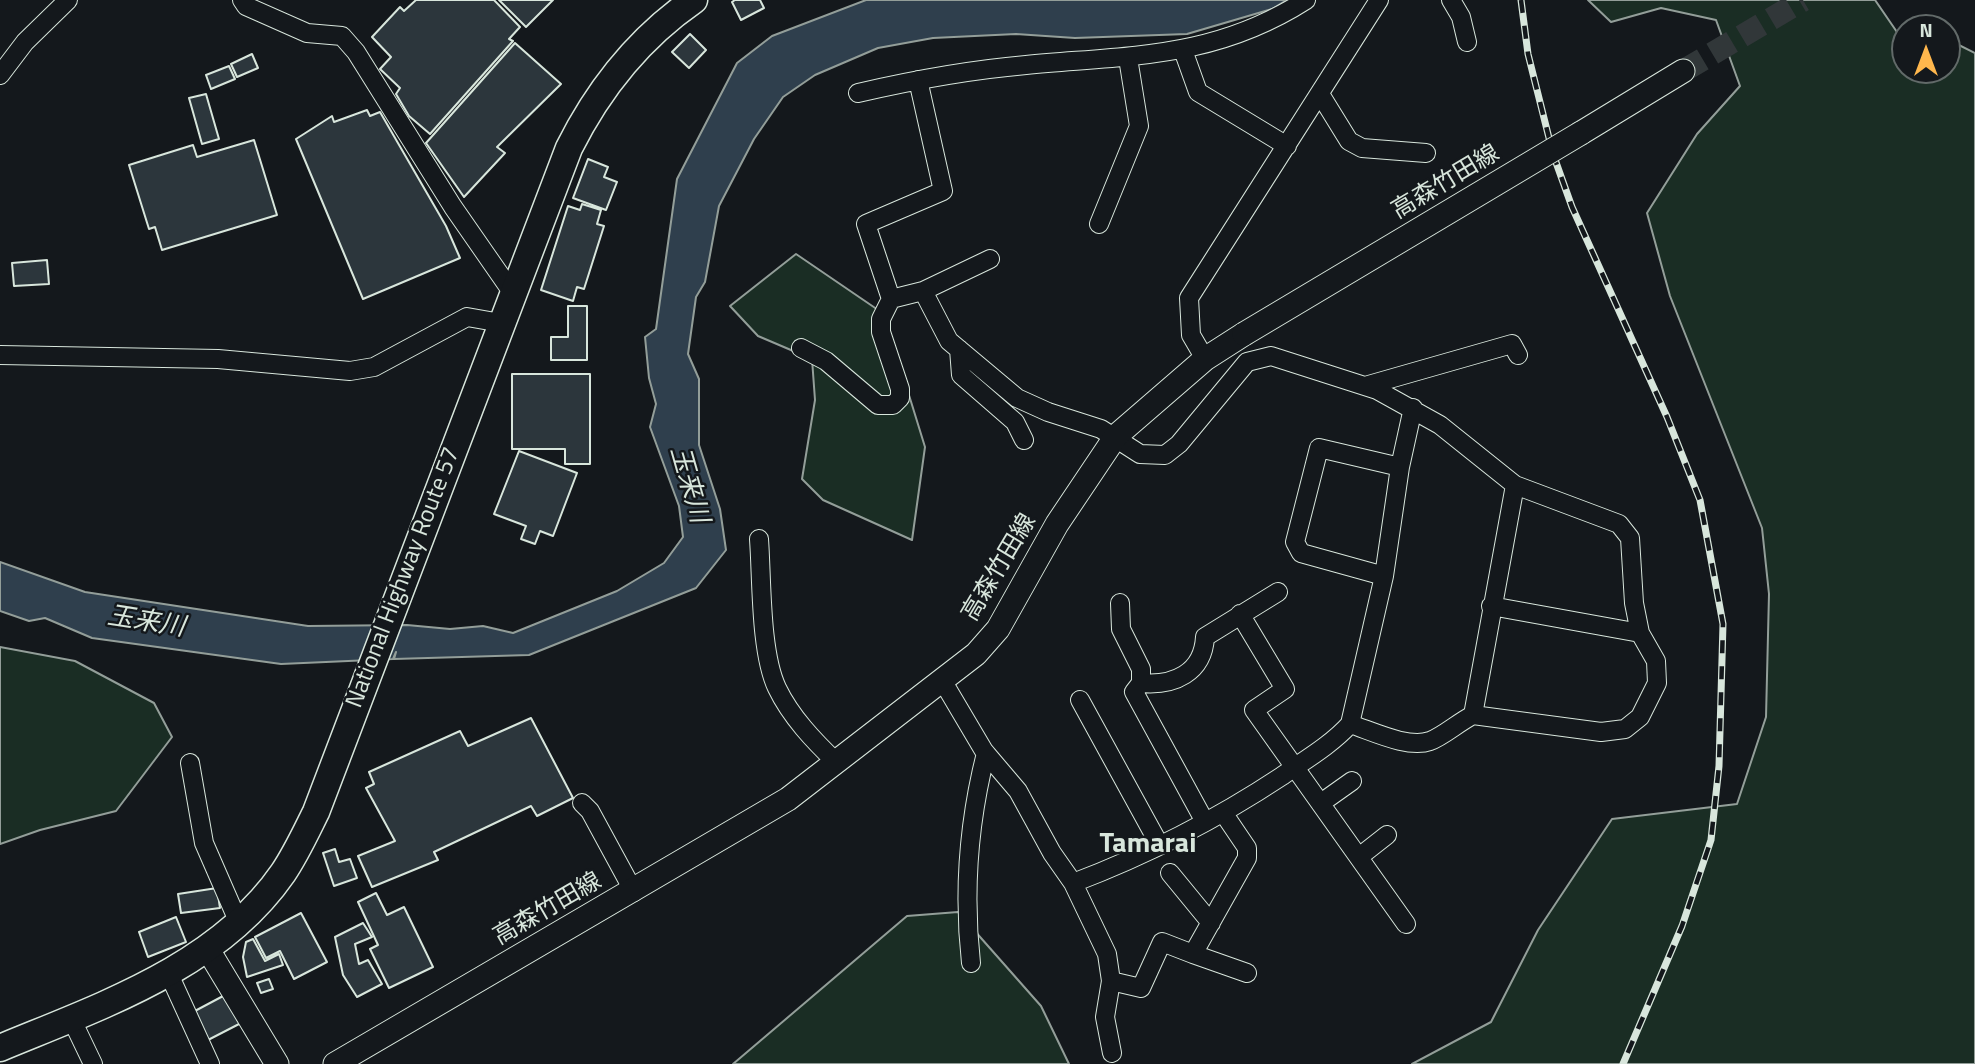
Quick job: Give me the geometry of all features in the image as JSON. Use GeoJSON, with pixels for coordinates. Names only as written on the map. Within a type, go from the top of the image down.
{"type":"FeatureCollection","features":[{"type":"Feature","properties":{"kind":"highway","name":"National Highway Route 57"},"geometry":{"type":"LineString","coordinates":[[0,1048],[72,1018],[168,972],[207,948],[266,894],[298,848],[316,812],[569,148],[584,117],[603,88],[643,42],[694,0]]}},
{"type":"Feature","properties":{"kind":"main road","name":"高森竹田線"},"geometry":{"type":"LineString","coordinates":[[335,1064],[634,892],[788,799],[837,763],[976,654],[998,629],[1057,524],[1116,436],[1205,359],[1684,71]]}},
{"type":"Feature","properties":{"kind":"main road"},"geometry":{"type":"LineString","coordinates":[[207,948],[276,1064]]}},
{"type":"Feature","properties":{"kind":"street"},"geometry":{"type":"LineString","coordinates":[[0,75],[24,42],[68,0]]}},
{"type":"Feature","properties":{"kind":"street"},"geometry":{"type":"LineString","coordinates":[[243,0],[246,6],[307,33],[342,36],[356,52],[453,207],[512,292]]}},
{"type":"Feature","properties":{"kind":"street"},"geometry":{"type":"LineString","coordinates":[[858,93],[918,79],[1026,65],[1128,58],[1203,46],[1274,20],[1306,0]]}},
{"type":"Feature","properties":{"kind":"street"},"geometry":{"type":"LineString","coordinates":[[1205,359],[1191,335],[1189,298],[1380,0]]}},
{"type":"Feature","properties":{"kind":"street"},"geometry":{"type":"LineString","coordinates":[[1451,0],[1461,17],[1467,42]]}},
{"type":"Feature","properties":{"kind":"street"},"geometry":{"type":"LineString","coordinates":[[1183,50],[1198,92],[1287,146]]}},
{"type":"Feature","properties":{"kind":"street"},"geometry":{"type":"LineString","coordinates":[[1099,224],[1139,126],[1128,58]]}},
{"type":"Feature","properties":{"kind":"street"},"geometry":{"type":"LineString","coordinates":[[801,348],[827,361],[878,405],[894,405],[900,398],[900,389],[881,332],[881,319],[891,299],[866,224],[943,191],[918,79]]}},
{"type":"Feature","properties":{"kind":"street"},"geometry":{"type":"LineString","coordinates":[[1320,94],[1349,141],[1362,149],[1426,153]]}},
{"type":"Feature","properties":{"kind":"street"},"geometry":{"type":"LineString","coordinates":[[891,299],[923,291],[990,258]]}},
{"type":"Feature","properties":{"kind":"street"},"geometry":{"type":"LineString","coordinates":[[923,291],[949,341],[1017,398],[1116,436],[1140,454],[1165,455],[1180,444],[1240,369],[1256,358],[1271,356],[1365,386],[1413,408],[1440,425],[1515,485],[1619,524],[1630,538],[1634,603],[1640,633],[1656,661],[1657,683],[1640,717],[1625,729],[1601,732],[1473,715],[1454,724],[1430,741],[1411,742],[1350,724]]}},
{"type":"Feature","properties":{"kind":"street"},"geometry":{"type":"LineString","coordinates":[[0,355],[218,359],[350,371],[374,368],[467,317],[501,323]]}},
{"type":"Feature","properties":{"kind":"street"},"geometry":{"type":"LineString","coordinates":[[1365,386],[1512,344],[1518,355]]}},
{"type":"Feature","properties":{"kind":"street"},"geometry":{"type":"LineString","coordinates":[[959,349],[961,375],[1015,422],[1024,440]]}},
{"type":"Feature","properties":{"kind":"street"},"geometry":{"type":"LineString","coordinates":[[1073,883],[1120,866],[1159,844],[1224,814],[1294,768],[1350,724],[1384,576],[1400,467],[1413,408]]}},
{"type":"Feature","properties":{"kind":"street"},"geometry":{"type":"LineString","coordinates":[[1384,576],[1301,553],[1294,542],[1319,448],[1400,467]]}},
{"type":"Feature","properties":{"kind":"street"},"geometry":{"type":"LineString","coordinates":[[1473,715],[1515,485]]}},
{"type":"Feature","properties":{"kind":"street"},"geometry":{"type":"LineString","coordinates":[[759,539],[766,648],[776,687],[807,733],[837,763]]}},
{"type":"Feature","properties":{"kind":"street"},"geometry":{"type":"LineString","coordinates":[[1141,683],[1164,685],[1193,669],[1204,655],[1205,637],[1278,592]]}},
{"type":"Feature","properties":{"kind":"street"},"geometry":{"type":"LineString","coordinates":[[1120,603],[1121,629],[1141,669],[1141,683],[1134,692],[1205,822]]}},
{"type":"Feature","properties":{"kind":"street"},"geometry":{"type":"LineString","coordinates":[[1491,607],[1640,633]]}},
{"type":"Feature","properties":{"kind":"street"},"geometry":{"type":"LineString","coordinates":[[1240,614],[1285,689],[1254,710],[1406,924]]}},
{"type":"Feature","properties":{"kind":"street"},"geometry":{"type":"LineString","coordinates":[[942,680],[986,753],[1018,791],[1052,853],[1073,883],[1107,954],[1111,981],[1105,1017],[1112,1053]]}},
{"type":"Feature","properties":{"kind":"street"},"geometry":{"type":"LineString","coordinates":[[1080,700],[1159,844]]}},
{"type":"Feature","properties":{"kind":"street"},"geometry":{"type":"LineString","coordinates":[[971,963],[965,911],[967,850],[986,753]]}},
{"type":"Feature","properties":{"kind":"street"},"geometry":{"type":"LineString","coordinates":[[190,763],[204,843],[238,921]]}},
{"type":"Feature","properties":{"kind":"street"},"geometry":{"type":"LineString","coordinates":[[1321,803],[1352,781]]}},
{"type":"Feature","properties":{"kind":"street"},"geometry":{"type":"LineString","coordinates":[[582,803],[590,811],[634,892]]}},
{"type":"Feature","properties":{"kind":"street"},"geometry":{"type":"LineString","coordinates":[[1193,954],[1247,858],[1247,848],[1224,814]]}},
{"type":"Feature","properties":{"kind":"street"},"geometry":{"type":"LineString","coordinates":[[1359,857],[1387,835]]}},
{"type":"Feature","properties":{"kind":"street"},"geometry":{"type":"LineString","coordinates":[[1170,873],[1211,923]]}},
{"type":"Feature","properties":{"kind":"street"},"geometry":{"type":"LineString","coordinates":[[1111,981],[1141,988],[1162,942],[1247,973]]}},
{"type":"Feature","properties":{"kind":"street"},"geometry":{"type":"LineString","coordinates":[[168,972],[210,1064]]}},
{"type":"Feature","properties":{"kind":"street"},"geometry":{"type":"LineString","coordinates":[[72,1018],[93,1064]]}},
{"type":"Feature","properties":{"kind":"green space"},"geometry":{"type":"Polygon","coordinates":[[[1588,0],[1875,0],[1891,23],[1891,84],[1961,84],[1961,46],[1975,53],[1975,1064],[1412,1064],[1491,1022],[1538,930],[1612,819],[1737,804],[1766,717],[1769,594],[1762,528],[1670,296],[1647,213],[1697,134],[1740,86],[1716,20],[1661,8],[1611,22],[1588,0]]]}},
{"type":"Feature","properties":{"kind":"green space"},"geometry":{"type":"Polygon","coordinates":[[[796,254],[884,314],[925,447],[912,540],[823,500],[802,479],[815,400],[812,359],[758,336],[730,306],[796,254]]]}},
{"type":"Feature","properties":{"kind":"green space"},"geometry":{"type":"Polygon","coordinates":[[[0,647],[75,661],[154,703],[172,737],[116,811],[40,830],[0,844],[0,647]]]}},
{"type":"Feature","properties":{"kind":"green space"},"geometry":{"type":"Polygon","coordinates":[[[958,912],[1041,1006],[1069,1064],[733,1064],[907,916],[958,912]]]}},
{"type":"Feature","properties":{"kind":"water","name":"玉来川"},"geometry":{"type":"Polygon","coordinates":[[[866,0],[1287,0],[1272,9],[1187,34],[1075,38],[1016,34],[933,38],[878,48],[815,75],[783,97],[754,139],[719,206],[705,282],[696,297],[688,354],[699,379],[699,445],[720,509],[726,550],[696,588],[529,655],[394,659],[396,652],[393,659],[281,664],[92,638],[45,618],[29,621],[0,611],[0,562],[85,592],[308,626],[407,625],[450,629],[483,626],[513,633],[617,591],[664,563],[683,537],[679,506],[650,427],[656,404],[649,378],[645,337],[656,329],[677,179],[737,63],[772,36],[866,0]]]}},
{"type":"Feature","properties":{"kind":"building"},"geometry":{"type":"Polygon","coordinates":[[[416,0],[494,0],[520,27],[509,39],[513,41],[430,134],[409,116],[396,94],[400,88],[380,69],[391,57],[372,37],[400,7],[404,11],[416,0]]]}},
{"type":"Feature","properties":{"kind":"building"},"geometry":{"type":"Polygon","coordinates":[[[499,0],[553,0],[526,27],[499,0]]]}},
{"type":"Feature","properties":{"kind":"building"},"geometry":{"type":"Polygon","coordinates":[[[760,0],[764,8],[741,20],[732,2],[760,0]]]}},
{"type":"Feature","properties":{"kind":"building"},"geometry":{"type":"Polygon","coordinates":[[[690,34],[706,50],[689,68],[672,52],[690,34]]]}},
{"type":"Feature","properties":{"kind":"building"},"geometry":{"type":"Polygon","coordinates":[[[515,43],[561,84],[497,147],[505,153],[464,197],[426,143],[515,43]]]}},
{"type":"Feature","properties":{"kind":"building"},"geometry":{"type":"Polygon","coordinates":[[[252,54],[258,68],[237,77],[231,64],[252,54]]]}},
{"type":"Feature","properties":{"kind":"building"},"geometry":{"type":"Polygon","coordinates":[[[229,66],[235,79],[211,89],[206,75],[229,66]]]}},
{"type":"Feature","properties":{"kind":"building"},"geometry":{"type":"Polygon","coordinates":[[[206,94],[219,139],[202,144],[189,98],[206,94]]]}},
{"type":"Feature","properties":{"kind":"building"},"geometry":{"type":"Polygon","coordinates":[[[367,110],[370,116],[380,112],[446,226],[460,258],[363,299],[296,139],[332,116],[334,122],[367,110]]]}},
{"type":"Feature","properties":{"kind":"building"},"geometry":{"type":"Polygon","coordinates":[[[254,140],[277,215],[162,250],[155,227],[149,229],[129,165],[193,145],[197,157],[254,140]]]}},
{"type":"Feature","properties":{"kind":"building"},"geometry":{"type":"Polygon","coordinates":[[[588,159],[608,167],[604,177],[617,182],[606,210],[573,198],[588,159]]]}},
{"type":"Feature","properties":{"kind":"building"},"geometry":{"type":"Polygon","coordinates":[[[582,204],[601,210],[597,224],[604,226],[584,289],[577,287],[573,301],[541,290],[568,206],[580,210],[582,204]]]}},
{"type":"Feature","properties":{"kind":"building"},"geometry":{"type":"Polygon","coordinates":[[[47,260],[49,284],[14,286],[12,263],[47,260]]]}},
{"type":"Feature","properties":{"kind":"building"},"geometry":{"type":"Polygon","coordinates":[[[568,306],[587,306],[587,360],[551,360],[551,337],[568,337],[568,306]]]}},
{"type":"Feature","properties":{"kind":"building"},"geometry":{"type":"Polygon","coordinates":[[[512,374],[590,374],[590,464],[565,464],[565,449],[512,449],[512,374]]]}},
{"type":"Feature","properties":{"kind":"building"},"geometry":{"type":"Polygon","coordinates":[[[519,451],[577,473],[553,536],[540,531],[535,544],[521,539],[526,526],[494,514],[519,451]]]}},
{"type":"Feature","properties":{"kind":"building"},"geometry":{"type":"Polygon","coordinates":[[[531,718],[573,798],[537,816],[531,806],[434,852],[438,860],[372,887],[358,856],[395,841],[366,788],[374,784],[369,772],[460,731],[468,746],[531,718]]]}},
{"type":"Feature","properties":{"kind":"building"},"geometry":{"type":"Polygon","coordinates":[[[335,849],[339,862],[350,859],[357,878],[334,886],[323,853],[335,849]]]}},
{"type":"Feature","properties":{"kind":"building"},"geometry":{"type":"Polygon","coordinates":[[[217,888],[220,908],[181,913],[178,894],[217,888]]]}},
{"type":"Feature","properties":{"kind":"building"},"geometry":{"type":"Polygon","coordinates":[[[376,893],[387,915],[404,907],[433,967],[389,988],[370,949],[378,945],[358,902],[376,893]]]}},
{"type":"Feature","properties":{"kind":"building"},"geometry":{"type":"Polygon","coordinates":[[[301,913],[327,962],[294,979],[280,951],[266,958],[255,937],[301,913]]]}},
{"type":"Feature","properties":{"kind":"building"},"geometry":{"type":"Polygon","coordinates":[[[176,917],[186,942],[148,957],[139,932],[176,917]]]}},
{"type":"Feature","properties":{"kind":"building"},"geometry":{"type":"Polygon","coordinates":[[[363,923],[372,937],[355,944],[359,964],[368,960],[382,984],[357,997],[343,975],[335,937],[363,923]]]}},
{"type":"Feature","properties":{"kind":"building"},"geometry":{"type":"Polygon","coordinates":[[[253,939],[265,961],[279,954],[283,965],[247,977],[243,957],[246,942],[253,939]]]}},
{"type":"Feature","properties":{"kind":"building"},"geometry":{"type":"Polygon","coordinates":[[[269,979],[273,989],[261,993],[257,983],[269,979]]]}},
{"type":"Feature","properties":{"kind":"building"},"geometry":{"type":"Polygon","coordinates":[[[225,995],[241,1023],[208,1040],[193,1012],[225,995]]]}},
{"type":"Feature","properties":{"kind":"tunnel"},"geometry":{"type":"LineString","coordinates":[[1683,71],[1803,0]]}},
{"type":"Feature","properties":{"kind":"railway"},"geometry":{"type":"LineString","coordinates":[[1521,0],[1528,54],[1553,154],[1572,207],[1667,417],[1700,500],[1723,624],[1719,766],[1711,840],[1682,926],[1623,1064]]}},
{"type":"Feature","properties":{"kind":"district","name":"Tamarai"},"geometry":{"type":"Point","coordinates":[1148,845]}}]}
